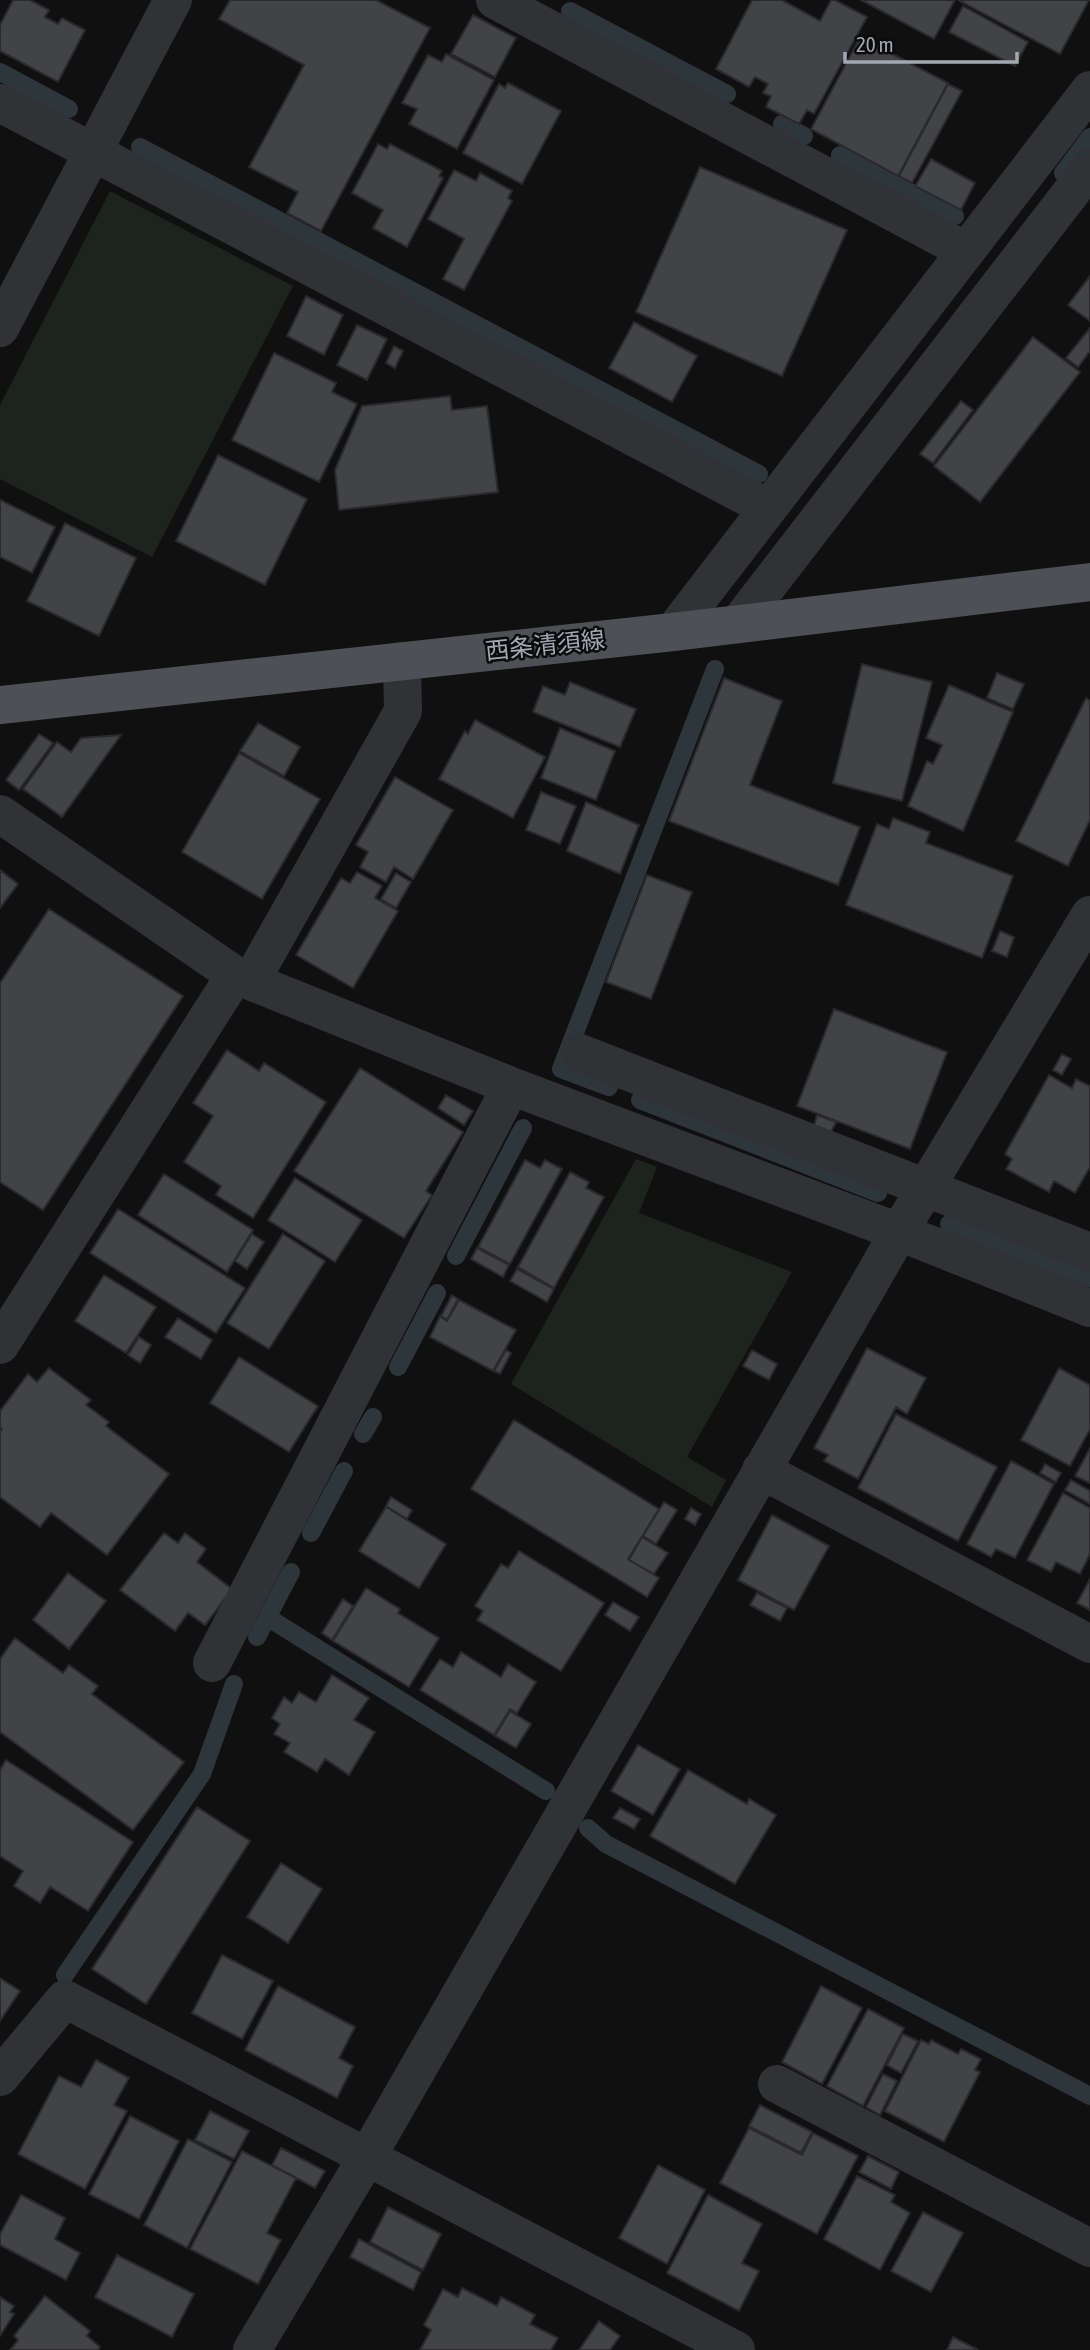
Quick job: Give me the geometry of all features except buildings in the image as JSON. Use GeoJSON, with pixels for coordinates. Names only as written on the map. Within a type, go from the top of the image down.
{"type":"FeatureCollection","features":[{"type":"Feature","properties":{"kind":"main road","name":"西条清須線"},"geometry":{"type":"LineString","coordinates":[[0,705],[673,632],[1090,582]]}},
{"type":"Feature","properties":{"kind":"street"},"geometry":{"type":"LineString","coordinates":[[0,328],[173,0]]}},
{"type":"Feature","properties":{"kind":"street"},"geometry":{"type":"LineString","coordinates":[[495,0],[966,251]]}},
{"type":"Feature","properties":{"kind":"street"},"geometry":{"type":"LineString","coordinates":[[673,632],[1090,90]]}},
{"type":"Feature","properties":{"kind":"street"},"geometry":{"type":"LineString","coordinates":[[0,103],[768,508]]}},
{"type":"Feature","properties":{"kind":"street"},"geometry":{"type":"LineString","coordinates":[[738,624],[1090,168]]}},
{"type":"Feature","properties":{"kind":"street"},"geometry":{"type":"LineString","coordinates":[[0,1345],[243,978],[403,711],[402,661]]}},
{"type":"Feature","properties":{"kind":"street"},"geometry":{"type":"LineString","coordinates":[[0,814],[243,978],[511,1086],[899,1232],[1090,1308]]}},
{"type":"Feature","properties":{"kind":"street"},"geometry":{"type":"LineString","coordinates":[[252,2350],[367,2157],[899,1232],[1088,924]]}},
{"type":"Feature","properties":{"kind":"street"},"geometry":{"type":"LineString","coordinates":[[580,1053],[1090,1252]]}},
{"type":"Feature","properties":{"kind":"street"},"geometry":{"type":"LineString","coordinates":[[611,1123],[632,1073]]}},
{"type":"Feature","properties":{"kind":"street"},"geometry":{"type":"LineString","coordinates":[[212,1663],[511,1086]]}},
{"type":"Feature","properties":{"kind":"street"},"geometry":{"type":"LineString","coordinates":[[761,1470],[1090,1644]]}},
{"type":"Feature","properties":{"kind":"street"},"geometry":{"type":"LineString","coordinates":[[0,2077],[65,1999],[367,2157],[715,2345]]}},
{"type":"Feature","properties":{"kind":"street"},"geometry":{"type":"LineString","coordinates":[[776,2084],[1090,2248]]}},
{"type":"Feature","properties":{"kind":"shaded area"},"geometry":{"type":"Polygon","coordinates":[[[110,191],[293,286],[152,557],[0,479],[0,405],[110,191]]]}},
{"type":"Feature","properties":{"kind":"shaded area"},"geometry":{"type":"Polygon","coordinates":[[[636,1159],[657,1167],[639,1213],[792,1272],[687,1457],[726,1480],[712,1507],[511,1384],[636,1159]]]}},
{"type":"Feature","properties":{"kind":"waterway"},"geometry":{"type":"LineString","coordinates":[[570,11],[727,94]]}},
{"type":"Feature","properties":{"kind":"waterway"},"geometry":{"type":"LineString","coordinates":[[0,72],[69,109]]}},
{"type":"Feature","properties":{"kind":"waterway"},"geometry":{"type":"LineString","coordinates":[[782,124],[804,136]]}},
{"type":"Feature","properties":{"kind":"waterway"},"geometry":{"type":"LineString","coordinates":[[1063,173],[1090,137]]}},
{"type":"Feature","properties":{"kind":"waterway"},"geometry":{"type":"LineString","coordinates":[[140,147],[759,474]]}},
{"type":"Feature","properties":{"kind":"waterway"},"geometry":{"type":"LineString","coordinates":[[840,155],[955,216]]}},
{"type":"Feature","properties":{"kind":"waterway"},"geometry":{"type":"LineString","coordinates":[[609,1087],[561,1069],[715,669]]}},
{"type":"Feature","properties":{"kind":"waterway"},"geometry":{"type":"LineString","coordinates":[[640,1100],[878,1193]]}},
{"type":"Feature","properties":{"kind":"waterway"},"geometry":{"type":"LineString","coordinates":[[456,1256],[523,1128]]}},
{"type":"Feature","properties":{"kind":"waterway"},"geometry":{"type":"LineString","coordinates":[[949,1224],[1090,1278]]}},
{"type":"Feature","properties":{"kind":"waterway"},"geometry":{"type":"LineString","coordinates":[[398,1367],[437,1293]]}},
{"type":"Feature","properties":{"kind":"waterway"},"geometry":{"type":"LineString","coordinates":[[363,1434],[373,1417]]}},
{"type":"Feature","properties":{"kind":"waterway"},"geometry":{"type":"LineString","coordinates":[[311,1533],[344,1471]]}},
{"type":"Feature","properties":{"kind":"waterway"},"geometry":{"type":"LineString","coordinates":[[257,1637],[291,1572]]}},
{"type":"Feature","properties":{"kind":"waterway"},"geometry":{"type":"LineString","coordinates":[[267,1617],[546,1791]]}},
{"type":"Feature","properties":{"kind":"waterway"},"geometry":{"type":"LineString","coordinates":[[65,1975],[202,1774],[234,1684]]}},
{"type":"Feature","properties":{"kind":"waterway"},"geometry":{"type":"LineString","coordinates":[[588,1828],[606,1844],[1090,2096]]}}]}
